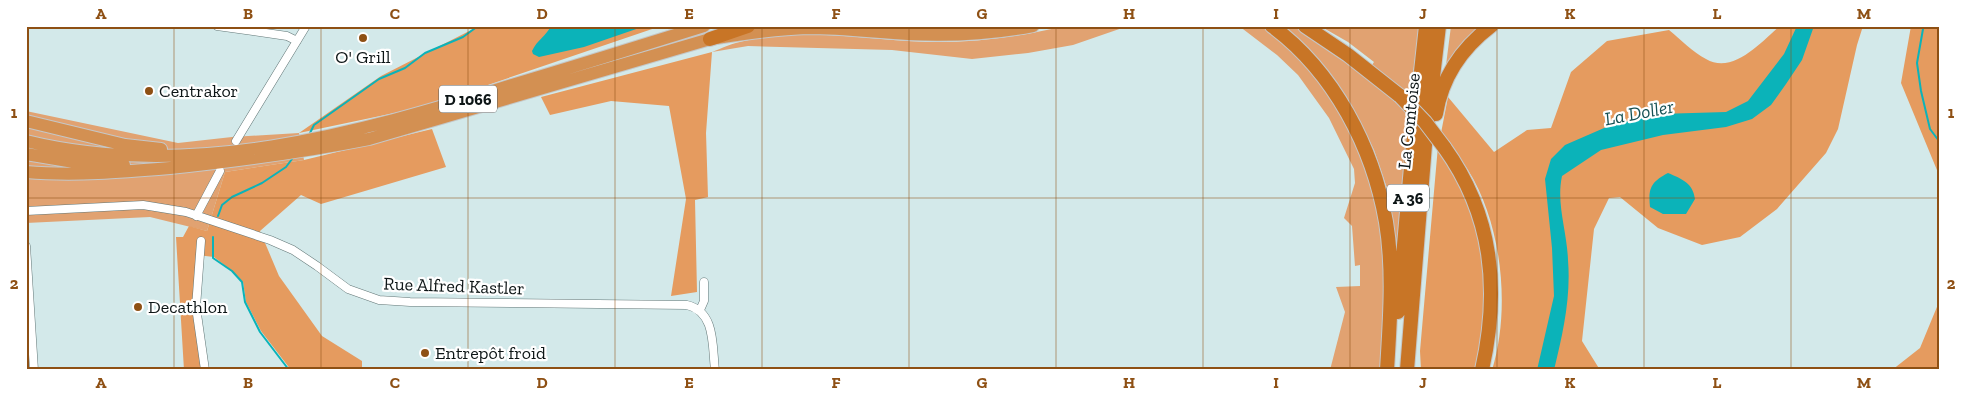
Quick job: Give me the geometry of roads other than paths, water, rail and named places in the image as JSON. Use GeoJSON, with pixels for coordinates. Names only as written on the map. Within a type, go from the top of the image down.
{"type":"FeatureCollection","features":[{"type":"Feature","properties":{"kind":"highway"},"geometry":{"type":"LineString","coordinates":[[707,32],[748,26]]}},
{"type":"Feature","properties":{"kind":"highway","name":"D 1066"},"geometry":{"type":"LineString","coordinates":[[26,141],[45,146],[108,154],[149,156],[251,149],[350,132],[707,32],[758,32],[808,28],[908,34],[964,34],[1014,30],[1033,26]]}},
{"type":"Feature","properties":{"kind":"highway"},"geometry":{"type":"LineString","coordinates":[[1272,26],[1310,61],[1331,88],[1353,123],[1374,174],[1385,215],[1389,249],[1388,370]]}},
{"type":"Feature","properties":{"kind":"highway"},"geometry":{"type":"LineString","coordinates":[[1304,26],[1348,55],[1400,96],[1425,122],[1444,147],[1455,162],[1467,185],[1487,240],[1491,267],[1493,299],[1490,338],[1482,370]]}},
{"type":"Feature","properties":{"kind":"highway","name":"La Comtoise"},"geometry":{"type":"LineString","coordinates":[[1394,370],[1403,248],[1426,26]]}},
{"type":"Feature","properties":{"kind":"highway","name":"La Comtoise"},"geometry":{"type":"LineString","coordinates":[[1407,370],[1425,145],[1439,26]]}},
{"type":"Feature","properties":{"kind":"highway"},"geometry":{"type":"LineString","coordinates":[[1425,145],[1448,75],[1474,39],[1491,26]]}},
{"type":"Feature","properties":{"kind":"highway","name":"D 1066"},"geometry":{"type":"LineString","coordinates":[[26,154],[80,163],[189,166],[282,155],[370,139],[707,32]]}},
{"type":"Feature","properties":{"kind":"highway"},"geometry":{"type":"LineString","coordinates":[[26,121],[125,145],[169,150],[182,155]]}},
{"type":"Feature","properties":{"kind":"highway"},"geometry":{"type":"LineString","coordinates":[[26,172],[108,173],[189,166]]}},
{"type":"Feature","properties":{"kind":"street"},"geometry":{"type":"LineString","coordinates":[[217,26],[287,36],[297,41]]}},
{"type":"Feature","properties":{"kind":"street"},"geometry":{"type":"LineString","coordinates":[[236,141],[306,26]]}},
{"type":"Feature","properties":{"kind":"street"},"geometry":{"type":"LineString","coordinates":[[196,216],[220,171]]}},
{"type":"Feature","properties":{"kind":"street","name":"Rue Alfred Kastler"},"geometry":{"type":"LineString","coordinates":[[26,211],[143,205],[161,207],[196,216],[270,240],[293,250],[348,289],[379,300],[687,305],[700,310]]}},
{"type":"Feature","properties":{"kind":"street"},"geometry":{"type":"LineString","coordinates":[[201,241],[196,306],[205,370]]}},
{"type":"Feature","properties":{"kind":"street"},"geometry":{"type":"LineString","coordinates":[[26,246],[34,370]]}},
{"type":"Feature","properties":{"kind":"street"},"geometry":{"type":"LineString","coordinates":[[704,282],[704,301],[700,310],[706,316],[710,325],[716,370]]}},
{"type":"Feature","properties":{"kind":"water"},"geometry":{"type":"Polygon","coordinates":[[[551,26],[645,26],[584,47],[539,57],[533,54],[534,47],[551,26]]]}},
{"type":"Feature","properties":{"kind":"water","name":"La Doller"},"geometry":{"type":"Polygon","coordinates":[[[1797,26],[1814,26],[1802,60],[1771,105],[1752,119],[1726,127],[1663,135],[1601,150],[1562,176],[1560,197],[1569,274],[1567,302],[1554,370],[1537,370],[1554,296],[1552,248],[1545,179],[1551,159],[1565,145],[1611,125],[1659,114],[1726,112],[1748,101],[1784,54],[1797,26]]]}},
{"type":"Feature","properties":{"kind":"water"},"geometry":{"type":"Polygon","coordinates":[[[1668,173],[1682,180],[1692,189],[1695,199],[1686,214],[1663,214],[1650,207],[1650,190],[1652,186],[1658,179],[1668,173]]]}},
{"type":"Feature","properties":{"kind":"waterway"},"geometry":{"type":"LineString","coordinates":[[310,133],[314,125],[379,79],[405,68],[425,53],[463,37],[478,26]]}},
{"type":"Feature","properties":{"kind":"waterway"},"geometry":{"type":"LineString","coordinates":[[1925,26],[1917,63],[1930,129],[1939,141]]}},
{"type":"Feature","properties":{"kind":"waterway"},"geometry":{"type":"LineString","coordinates":[[218,216],[222,205],[232,197],[262,183],[286,167],[292,159]]}},
{"type":"Feature","properties":{"kind":"waterway"},"geometry":{"type":"LineString","coordinates":[[213,237],[213,258],[232,271],[242,282],[245,302],[260,332],[289,370]]}},
{"type":"Feature","properties":{"kind":"place","name":"O' Grill"},"geometry":{"type":"Point","coordinates":[363,38]}},
{"type":"Feature","properties":{"kind":"place","name":"Centrakor"},"geometry":{"type":"Point","coordinates":[149,91]}},
{"type":"Feature","properties":{"kind":"place","name":"Decathlon"},"geometry":{"type":"Point","coordinates":[138,307]}},
{"type":"Feature","properties":{"kind":"place","name":"Entrepôt froid"},"geometry":{"type":"Point","coordinates":[425,353]}}]}
